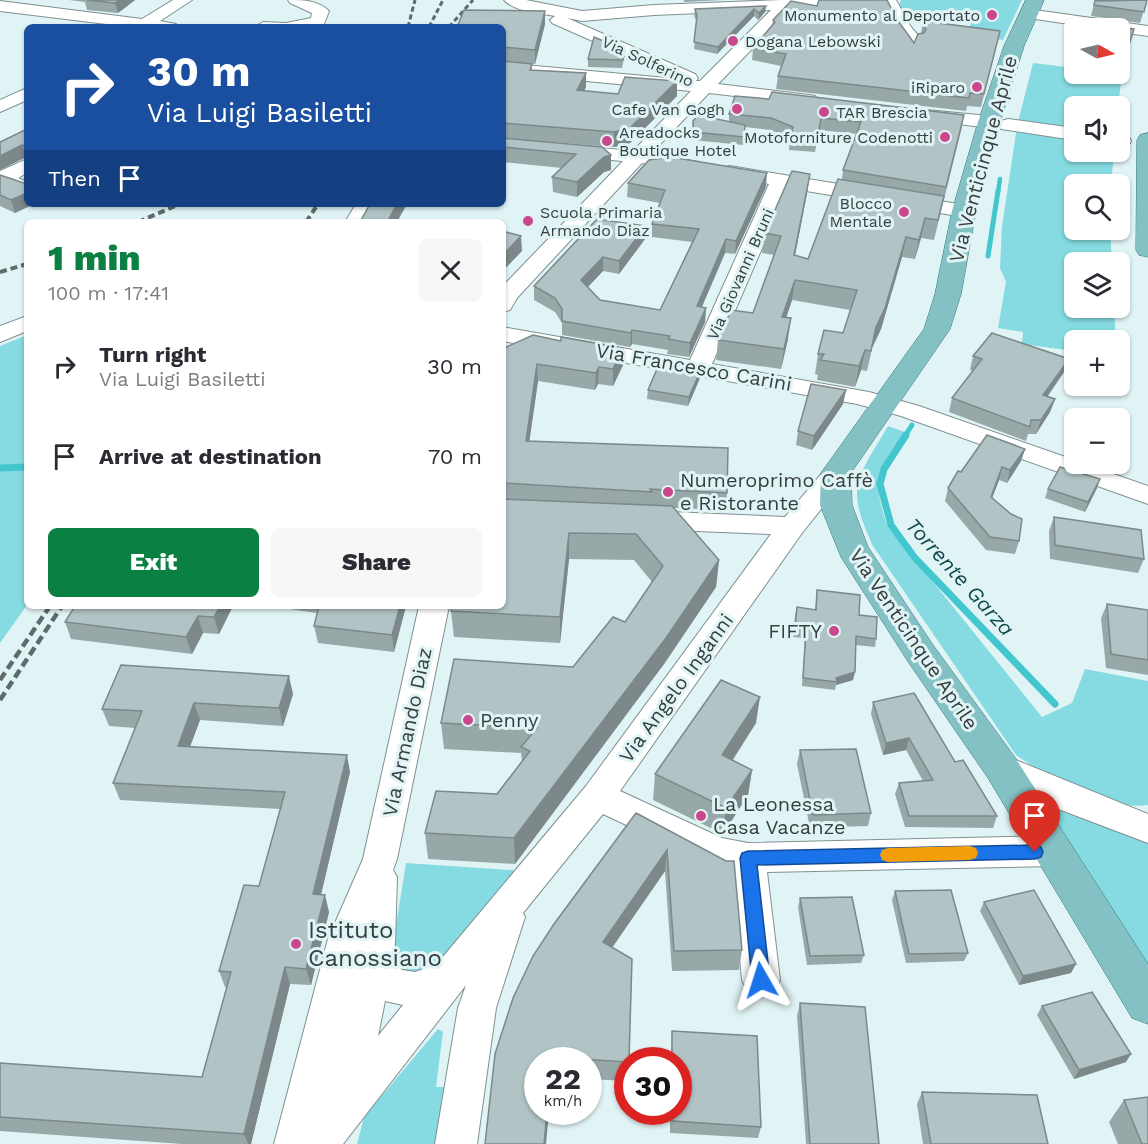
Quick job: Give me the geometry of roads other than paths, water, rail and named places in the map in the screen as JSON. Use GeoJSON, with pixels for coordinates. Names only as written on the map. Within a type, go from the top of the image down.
{"type":"FeatureCollection","features":[{"type":"Feature","properties":{"kind":"main road","name":"Via Venticinque Aprile"},"geometry":{"type":"LineString","coordinates":[[1030,12],[1014,46],[999,124],[964,211],[948,294],[937,329],[836,473],[836,505],[852,549],[921,654],[1001,767],[1148,1003]]}},
{"type":"Feature","properties":{"kind":"main road"},"geometry":{"type":"LineString","coordinates":[[1148,140],[1148,250]]}},
{"type":"Feature","properties":{"kind":"street"},"geometry":{"type":"LineString","coordinates":[[143,24],[184,0]]}},
{"type":"Feature","properties":{"kind":"street"},"geometry":{"type":"LineString","coordinates":[[296,0],[321,11],[318,21],[304,24]]}},
{"type":"Feature","properties":{"kind":"street","name":"Via Solferino"},"geometry":{"type":"LineString","coordinates":[[512,0],[582,16],[760,2],[789,2]]}},
{"type":"Feature","properties":{"kind":"street"},"geometry":{"type":"LineString","coordinates":[[789,2],[874,2],[880,0]]}},
{"type":"Feature","properties":{"kind":"street"},"geometry":{"type":"LineString","coordinates":[[888,0],[904,29],[914,40]]}},
{"type":"Feature","properties":{"kind":"street","name":"Via Solferino"},"geometry":{"type":"LineString","coordinates":[[516,17],[551,17],[693,80],[700,90],[789,2]]}},
{"type":"Feature","properties":{"kind":"street"},"geometry":{"type":"LineString","coordinates":[[3,10],[132,24]]}},
{"type":"Feature","properties":{"kind":"street"},"geometry":{"type":"LineString","coordinates":[[1030,12],[1064,22]]}},
{"type":"Feature","properties":{"kind":"street"},"geometry":{"type":"LineString","coordinates":[[1030,12],[1148,31]]}},
{"type":"Feature","properties":{"kind":"street"},"geometry":{"type":"LineString","coordinates":[[1130,35],[1148,37]]}},
{"type":"Feature","properties":{"kind":"street"},"geometry":{"type":"LineString","coordinates":[[506,68],[830,103]]}},
{"type":"Feature","properties":{"kind":"street"},"geometry":{"type":"LineString","coordinates":[[506,75],[700,90]]}},
{"type":"Feature","properties":{"kind":"street"},"geometry":{"type":"LineString","coordinates":[[9,83],[24,86]]}},
{"type":"Feature","properties":{"kind":"street"},"geometry":{"type":"LineString","coordinates":[[506,297],[700,90]]}},
{"type":"Feature","properties":{"kind":"street"},"geometry":{"type":"LineString","coordinates":[[0,107],[24,95]]}},
{"type":"Feature","properties":{"kind":"street"},"geometry":{"type":"LineString","coordinates":[[911,113],[1064,133]]}},
{"type":"Feature","properties":{"kind":"street"},"geometry":{"type":"LineString","coordinates":[[506,145],[639,157],[964,211]]}},
{"type":"Feature","properties":{"kind":"street"},"geometry":{"type":"LineString","coordinates":[[24,167],[2,178],[24,188]]}},
{"type":"Feature","properties":{"kind":"street","name":"Via Giovanni Bruni"},"geometry":{"type":"LineString","coordinates":[[699,367],[781,180]]}},
{"type":"Feature","properties":{"kind":"street"},"geometry":{"type":"LineString","coordinates":[[0,335],[24,324]]}},
{"type":"Feature","properties":{"kind":"street","name":"Via Francesco Carini"},"geometry":{"type":"LineString","coordinates":[[506,335],[699,367],[885,403],[1148,495]]}},
{"type":"Feature","properties":{"kind":"street","name":"Via Angelo Inganni"},"geometry":{"type":"LineString","coordinates":[[317,1144],[340,1128],[450,976],[598,796],[792,525],[836,473]]}},
{"type":"Feature","properties":{"kind":"street"},"geometry":{"type":"LineString","coordinates":[[618,519],[792,525]]}},
{"type":"Feature","properties":{"kind":"street","name":"Via Armando Diaz"},"geometry":{"type":"LineString","coordinates":[[340,1128],[377,943],[380,859],[433,609]]}},
{"type":"Feature","properties":{"kind":"street"},"geometry":{"type":"LineString","coordinates":[[1001,767],[1072,800],[1148,829]]}},
{"type":"Feature","properties":{"kind":"street"},"geometry":{"type":"LineString","coordinates":[[598,796],[717,852],[748,858],[1053,851]]}},
{"type":"Feature","properties":{"kind":"street"},"geometry":{"type":"LineString","coordinates":[[748,858],[761,980]]}},
{"type":"Feature","properties":{"kind":"street","name":"Via Armando Diaz"},"geometry":{"type":"LineString","coordinates":[[295,1144],[346,939],[380,859]]}},
{"type":"Feature","properties":{"kind":"street","name":"Via Angelo Inganni"},"geometry":{"type":"LineString","coordinates":[[456,1144],[477,1008],[512,900]]}},
{"type":"Feature","properties":{"kind":"street"},"geometry":{"type":"LineString","coordinates":[[374,962],[392,986],[415,990],[450,976]]}},
{"type":"Feature","properties":{"kind":"waterway","name":"Torrente Garza"},"geometry":{"type":"LineString","coordinates":[[998,192],[1000,179]]}},
{"type":"Feature","properties":{"kind":"waterway","name":"Torrente Garza"},"geometry":{"type":"LineString","coordinates":[[988,256],[998,191]]}},
{"type":"Feature","properties":{"kind":"waterway","name":"Torrente Garza"},"geometry":{"type":"LineString","coordinates":[[905,436],[912,425]]}},
{"type":"Feature","properties":{"kind":"waterway","name":"Torrente Garza"},"geometry":{"type":"LineString","coordinates":[[906,435],[884,469],[880,484],[891,525],[915,558],[1055,704]]}},
{"type":"Feature","properties":{"kind":"waterway"},"geometry":{"type":"LineString","coordinates":[[0,468],[24,467]]}},
{"type":"Feature","properties":{"kind":"railway"},"geometry":{"type":"LineString","coordinates":[[409,24],[415,0]]}},
{"type":"Feature","properties":{"kind":"railway"},"geometry":{"type":"LineString","coordinates":[[431,24],[443,0]]}},
{"type":"Feature","properties":{"kind":"railway"},"geometry":{"type":"LineString","coordinates":[[452,24],[473,0]]}},
{"type":"Feature","properties":{"kind":"railway"},"geometry":{"type":"LineString","coordinates":[[145,219],[173,207]]}},
{"type":"Feature","properties":{"kind":"railway"},"geometry":{"type":"LineString","coordinates":[[308,219],[316,207]]}},
{"type":"Feature","properties":{"kind":"railway"},"geometry":{"type":"LineString","coordinates":[[0,272],[24,265]]}},
{"type":"Feature","properties":{"kind":"railway"},"geometry":{"type":"LineString","coordinates":[[0,680],[48,609]]}},
{"type":"Feature","properties":{"kind":"railway"},"geometry":{"type":"LineString","coordinates":[[0,700],[60,609]]}},
{"type":"Feature","properties":{"kind":"place","name":"Monumento al Deportato"},"geometry":{"type":"Point","coordinates":[992,15]}},
{"type":"Feature","properties":{"kind":"place","name":"Dogana Lebowski"},"geometry":{"type":"Point","coordinates":[733,41]}},
{"type":"Feature","properties":{"kind":"place","name":"iRiparo"},"geometry":{"type":"Point","coordinates":[977,87]}},
{"type":"Feature","properties":{"kind":"place","name":"Cafe Van Gogh"},"geometry":{"type":"Point","coordinates":[737,109]}},
{"type":"Feature","properties":{"kind":"place","name":"TAR Brescia"},"geometry":{"type":"Point","coordinates":[824,112]}},
{"type":"Feature","properties":{"kind":"place","name":"Motoforniture Codenotti"},"geometry":{"type":"Point","coordinates":[945,137]}},
{"type":"Feature","properties":{"kind":"place","name":"Areadocks Boutique Hotel"},"geometry":{"type":"Point","coordinates":[607,141]}},
{"type":"Feature","properties":{"kind":"place","name":"Blocco Mentale"},"geometry":{"type":"Point","coordinates":[904,212]}},
{"type":"Feature","properties":{"kind":"place","name":"Scuola Primaria Armando Diaz"},"geometry":{"type":"Point","coordinates":[528,221]}},
{"type":"Feature","properties":{"kind":"place","name":"Numeroprimo Caffè e Ristorante"},"geometry":{"type":"Point","coordinates":[668,492]}},
{"type":"Feature","properties":{"kind":"place","name":"FIFTY"},"geometry":{"type":"Point","coordinates":[834,631]}},
{"type":"Feature","properties":{"kind":"place","name":"Penny"},"geometry":{"type":"Point","coordinates":[468,720]}},
{"type":"Feature","properties":{"kind":"place","name":"La Leonessa Casa Vacanze"},"geometry":{"type":"Point","coordinates":[701,816]}},
{"type":"Feature","properties":{"kind":"place","name":"Istituto Canossiano"},"geometry":{"type":"Point","coordinates":[296,944]}}]}
